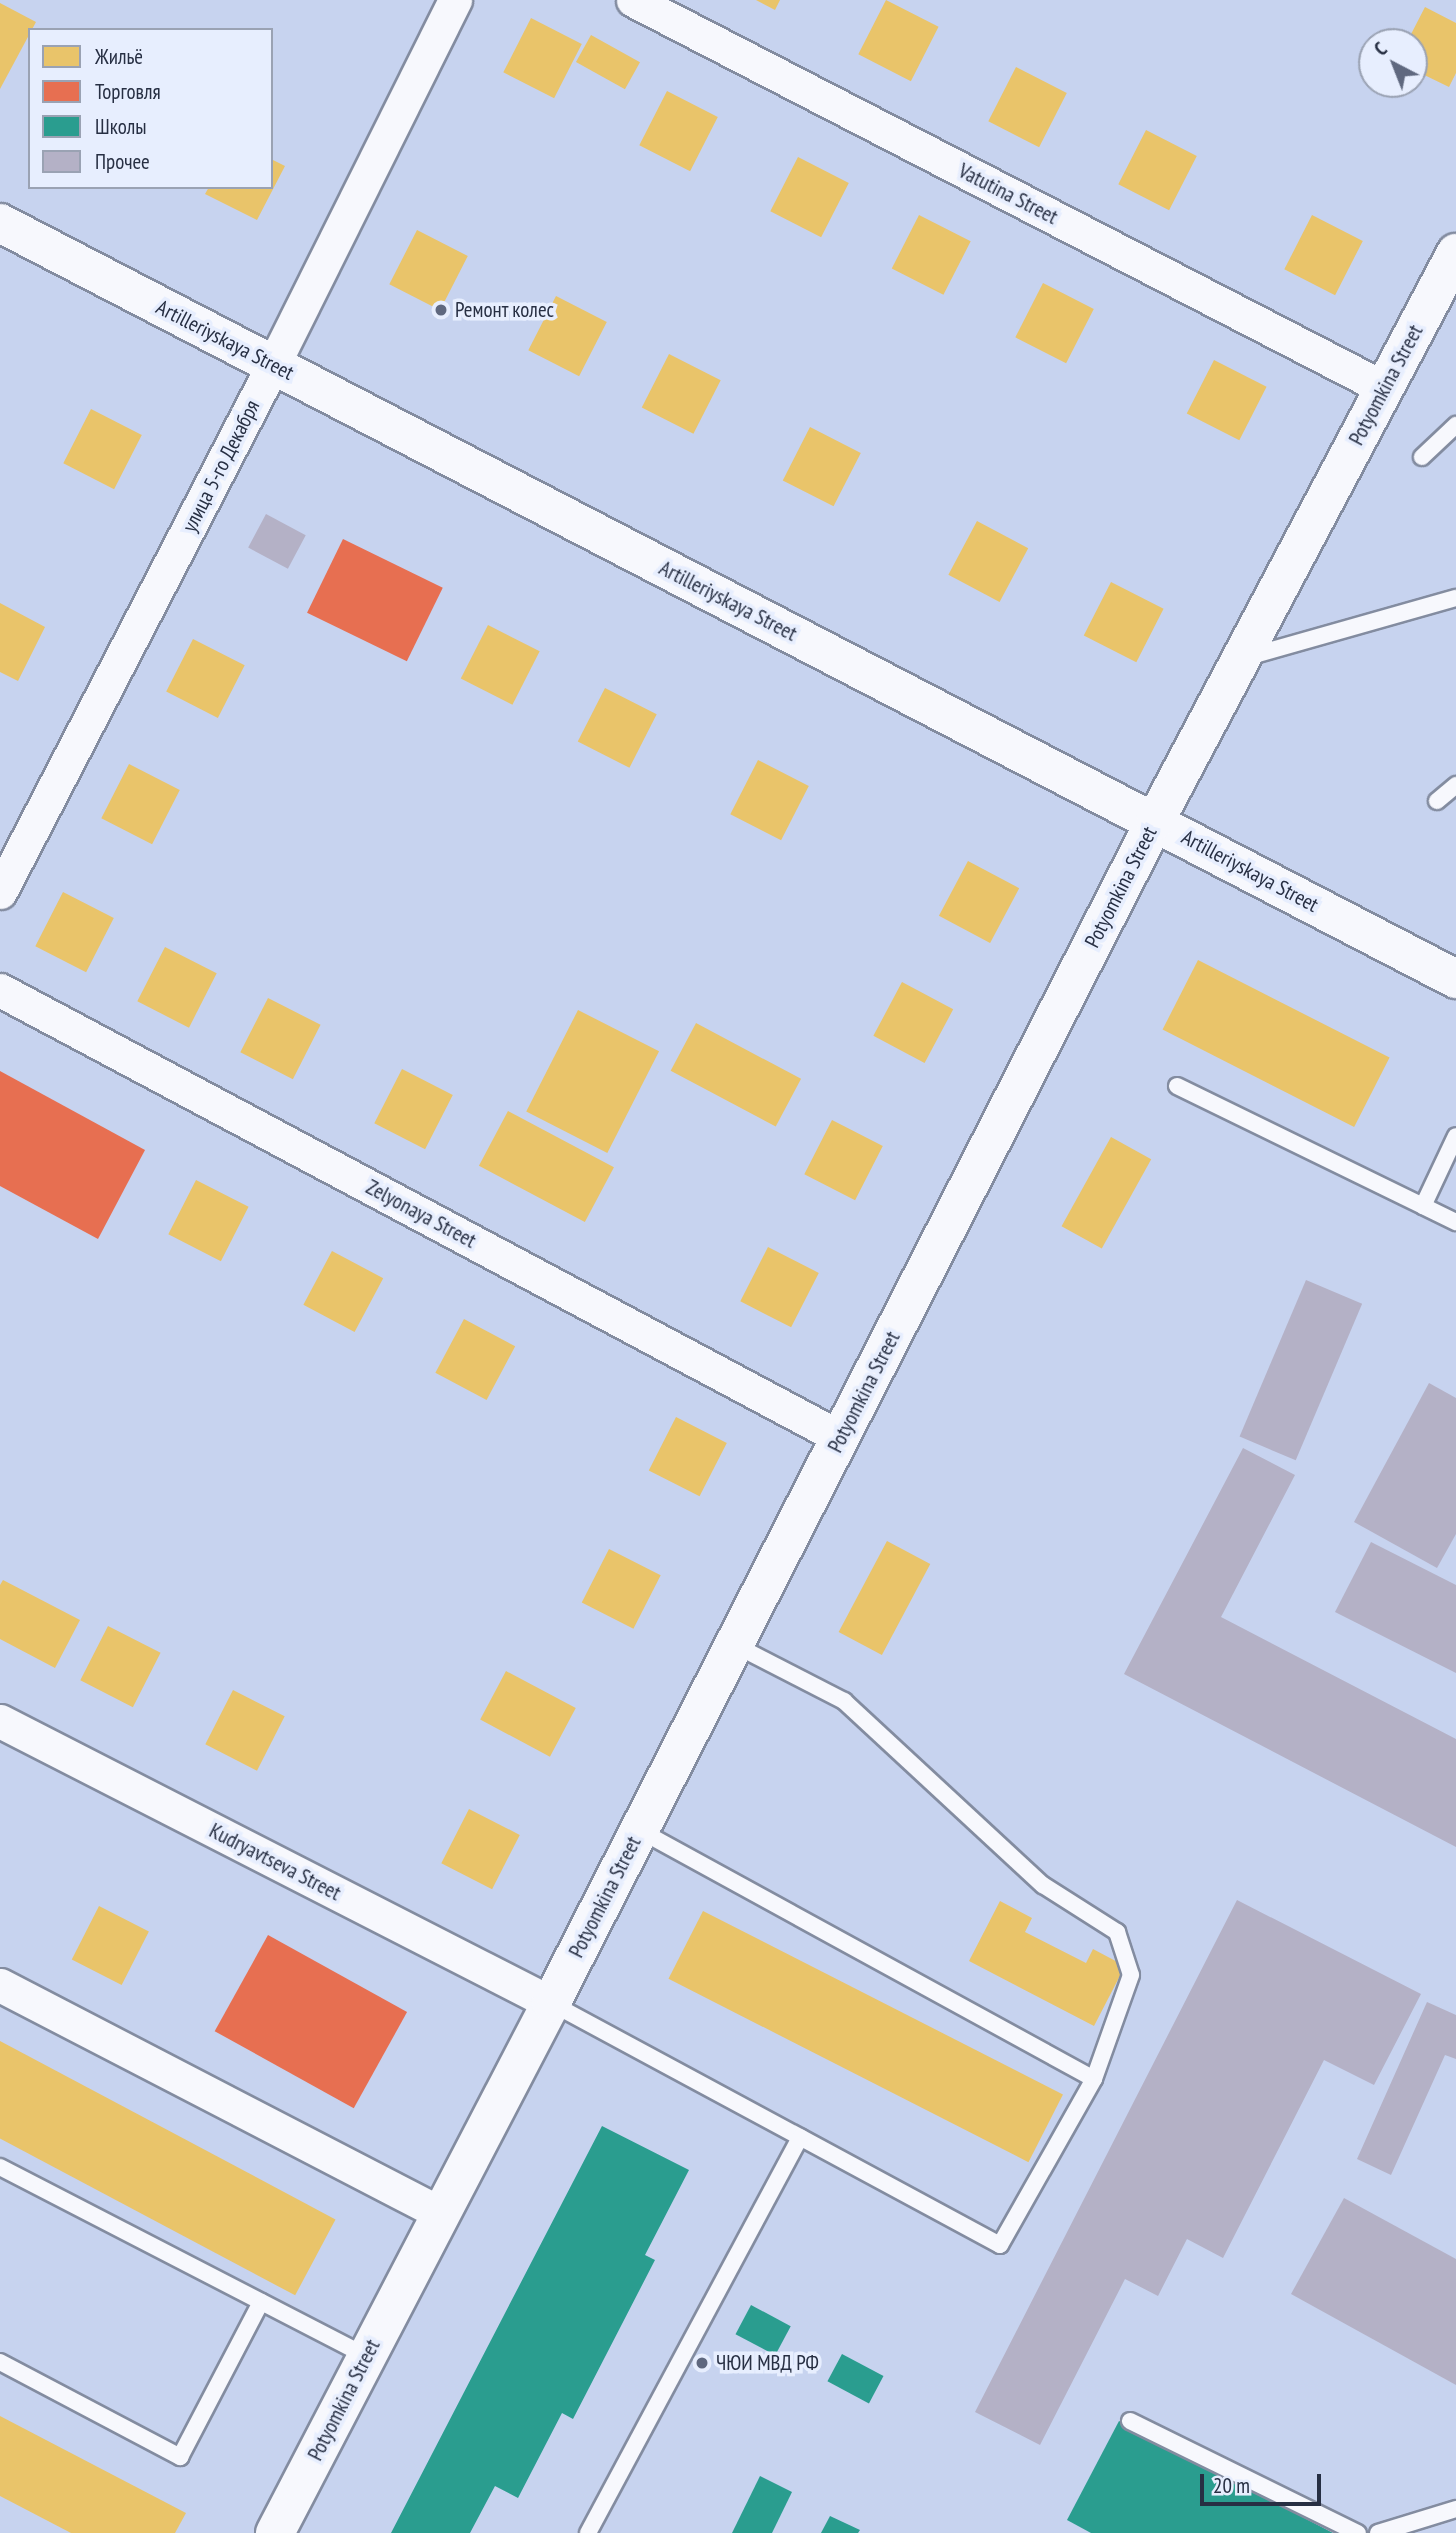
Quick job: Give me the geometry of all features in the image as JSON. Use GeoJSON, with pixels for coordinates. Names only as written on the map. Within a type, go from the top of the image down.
{"type":"FeatureCollection","features":[{"type":"Feature","properties":{"kind":"street","name":"улица 5-го Декабря"},"geometry":{"type":"LineString","coordinates":[[0,892],[273,365],[455,0]]}},
{"type":"Feature","properties":{"kind":"street","name":"Vatutina Street"},"geometry":{"type":"LineString","coordinates":[[633,0],[1384,388]]}},
{"type":"Feature","properties":{"kind":"street","name":"Artilleriyskaya Street"},"geometry":{"type":"LineString","coordinates":[[0,223],[1456,979]]}},
{"type":"Feature","properties":{"kind":"street","name":"Potyomkina Street"},"geometry":{"type":"LineString","coordinates":[[275,2533],[551,2003],[1155,821],[1456,253]]}},
{"type":"Feature","properties":{"kind":"street","name":"Zelyonaya Street"},"geometry":{"type":"LineString","coordinates":[[0,990],[841,1438]]}},
{"type":"Feature","properties":{"kind":"street","name":"Kudryavtseva Street"},"geometry":{"type":"LineString","coordinates":[[0,1721],[551,2003]]}},
{"type":"Feature","properties":{"kind":"street"},"geometry":{"type":"LineString","coordinates":[[0,1985],[441,2214]]}},
{"type":"Feature","properties":{"kind":"lane"},"geometry":{"type":"LineString","coordinates":[[1422,457],[1456,425]]}},
{"type":"Feature","properties":{"kind":"lane"},"geometry":{"type":"LineString","coordinates":[[1241,659],[1456,598]]}},
{"type":"Feature","properties":{"kind":"lane"},"geometry":{"type":"LineString","coordinates":[[1437,801],[1456,785]]}},
{"type":"Feature","properties":{"kind":"lane"},"geometry":{"type":"LineString","coordinates":[[1178,1086],[1456,1222]]}},
{"type":"Feature","properties":{"kind":"lane"},"geometry":{"type":"LineString","coordinates":[[1423,1206],[1456,1136]]}},
{"type":"Feature","properties":{"kind":"lane"},"geometry":{"type":"LineString","coordinates":[[551,2003],[1000,2245],[1094,2080],[1130,1975],[1117,1932],[1043,1885],[844,1701],[735,1645]]}},
{"type":"Feature","properties":{"kind":"lane"},"geometry":{"type":"LineString","coordinates":[[639,1830],[1094,2080]]}},
{"type":"Feature","properties":{"kind":"lane"},"geometry":{"type":"LineString","coordinates":[[588,2533],[800,2137]]}},
{"type":"Feature","properties":{"kind":"lane"},"geometry":{"type":"LineString","coordinates":[[0,2166],[366,2356]]}},
{"type":"Feature","properties":{"kind":"lane"},"geometry":{"type":"LineString","coordinates":[[0,2362],[180,2457],[261,2302]]}},
{"type":"Feature","properties":{"kind":"lane"},"geometry":{"type":"LineString","coordinates":[[1130,2421],[1357,2533]]}},
{"type":"Feature","properties":{"kind":"lane"},"geometry":{"type":"LineString","coordinates":[[1378,2533],[1456,2509]]}},
{"type":"Feature","properties":{"kind":"building: Жильё"},"geometry":{"type":"Polygon","coordinates":[[[756,0],[780,0],[775,10],[756,0]]]}},
{"type":"Feature","properties":{"kind":"building: Жильё"},"geometry":{"type":"Polygon","coordinates":[[[886,0],[939,27],[911,81],[858,54],[886,0]]]}},
{"type":"Feature","properties":{"kind":"building: Жильё"},"geometry":{"type":"Polygon","coordinates":[[[0,3],[36,22],[33,28],[28,28],[28,37],[0,89],[0,3]]]}},
{"type":"Feature","properties":{"kind":"building: Жильё"},"geometry":{"type":"Polygon","coordinates":[[[1425,7],[1456,23],[1456,73],[1449,87],[1428,77],[1428,28],[1414,28],[1425,7]]]}},
{"type":"Feature","properties":{"kind":"building: Жильё"},"geometry":{"type":"Polygon","coordinates":[[[531,18],[582,44],[554,98],[503,72],[531,18]]]}},
{"type":"Feature","properties":{"kind":"building: Жильё"},"geometry":{"type":"Polygon","coordinates":[[[591,35],[640,62],[625,89],[576,62],[591,35]]]}},
{"type":"Feature","properties":{"kind":"building: Жильё"},"geometry":{"type":"Polygon","coordinates":[[[1016,67],[1067,93],[1039,147],[988,121],[1016,67]]]}},
{"type":"Feature","properties":{"kind":"building: Жильё"},"geometry":{"type":"Polygon","coordinates":[[[667,91],[718,117],[690,171],[639,145],[667,91]]]}},
{"type":"Feature","properties":{"kind":"building: Жильё"},"geometry":{"type":"Polygon","coordinates":[[[1146,130],[1197,156],[1169,210],[1118,184],[1146,130]]]}},
{"type":"Feature","properties":{"kind":"building: Жильё"},"geometry":{"type":"Polygon","coordinates":[[[798,157],[849,183],[821,237],[770,211],[798,157]]]}},
{"type":"Feature","properties":{"kind":"building: Жильё"},"geometry":{"type":"Polygon","coordinates":[[[273,160],[285,166],[257,220],[205,194],[208,189],[273,189],[273,160]]]}},
{"type":"Feature","properties":{"kind":"building: Жильё"},"geometry":{"type":"Polygon","coordinates":[[[919,215],[971,241],[943,295],[892,268],[919,215]]]}},
{"type":"Feature","properties":{"kind":"building: Жильё"},"geometry":{"type":"Polygon","coordinates":[[[1312,215],[1363,241],[1335,295],[1284,269],[1312,215]]]}},
{"type":"Feature","properties":{"kind":"building: Жильё"},"geometry":{"type":"Polygon","coordinates":[[[417,230],[468,256],[440,310],[389,284],[417,230]]]}},
{"type":"Feature","properties":{"kind":"building: Жильё"},"geometry":{"type":"Polygon","coordinates":[[[1043,283],[1094,309],[1066,363],[1015,337],[1043,283]]]}},
{"type":"Feature","properties":{"kind":"building: Жильё"},"geometry":{"type":"Polygon","coordinates":[[[556,296],[607,322],[579,376],[528,350],[556,296]]]}},
{"type":"Feature","properties":{"kind":"building: Жильё"},"geometry":{"type":"Polygon","coordinates":[[[669,354],[721,380],[693,434],[642,407],[669,354]]]}},
{"type":"Feature","properties":{"kind":"building: Жильё"},"geometry":{"type":"Polygon","coordinates":[[[1214,360],[1267,387],[1239,440],[1187,413],[1214,360]]]}},
{"type":"Feature","properties":{"kind":"building: Жильё"},"geometry":{"type":"Polygon","coordinates":[[[91,409],[142,435],[114,489],[63,463],[91,409]]]}},
{"type":"Feature","properties":{"kind":"building: Жильё"},"geometry":{"type":"Polygon","coordinates":[[[810,427],[861,453],[834,506],[783,480],[810,427]]]}},
{"type":"Feature","properties":{"kind":"building: Жильё"},"geometry":{"type":"Polygon","coordinates":[[[977,521],[1028,548],[1000,602],[948,575],[977,521]]]}},
{"type":"Feature","properties":{"kind":"building: Жильё"},"geometry":{"type":"Polygon","coordinates":[[[1111,582],[1164,609],[1136,662],[1084,635],[1111,582]]]}},
{"type":"Feature","properties":{"kind":"building: Жильё"},"geometry":{"type":"Polygon","coordinates":[[[0,603],[45,627],[18,681],[0,672],[0,603]]]}},
{"type":"Feature","properties":{"kind":"building: Жильё"},"geometry":{"type":"Polygon","coordinates":[[[488,625],[540,651],[512,705],[461,678],[488,625]]]}},
{"type":"Feature","properties":{"kind":"building: Жильё"},"geometry":{"type":"Polygon","coordinates":[[[193,639],[245,665],[218,718],[166,692],[193,639]]]}},
{"type":"Feature","properties":{"kind":"building: Жильё"},"geometry":{"type":"Polygon","coordinates":[[[605,688],[657,714],[629,768],[578,741],[605,688]]]}},
{"type":"Feature","properties":{"kind":"building: Жильё"},"geometry":{"type":"Polygon","coordinates":[[[758,760],[809,786],[781,840],[730,814],[758,760]]]}},
{"type":"Feature","properties":{"kind":"building: Жильё"},"geometry":{"type":"Polygon","coordinates":[[[129,764],[180,790],[152,844],[101,818],[129,764]]]}},
{"type":"Feature","properties":{"kind":"building: Жильё"},"geometry":{"type":"Polygon","coordinates":[[[968,861],[1019,888],[990,943],[939,916],[968,861]]]}},
{"type":"Feature","properties":{"kind":"building: Жильё"},"geometry":{"type":"Polygon","coordinates":[[[63,892],[114,918],[86,972],[35,946],[63,892]]]}},
{"type":"Feature","properties":{"kind":"building: Жильё"},"geometry":{"type":"Polygon","coordinates":[[[165,947],[217,973],[189,1028],[137,1001],[165,947]]]}},
{"type":"Feature","properties":{"kind":"building: Жильё"},"geometry":{"type":"Polygon","coordinates":[[[1198,960],[1390,1058],[1354,1127],[1163,1029],[1198,960]]]}},
{"type":"Feature","properties":{"kind":"building: Жильё"},"geometry":{"type":"Polygon","coordinates":[[[902,982],[953,1009],[925,1063],[873,1036],[902,982]]]}},
{"type":"Feature","properties":{"kind":"building: Жильё"},"geometry":{"type":"Polygon","coordinates":[[[268,998],[321,1025],[293,1079],[240,1052],[268,998]]]}},
{"type":"Feature","properties":{"kind":"building: Жильё"},"geometry":{"type":"Polygon","coordinates":[[[578,1010],[659,1051],[607,1153],[526,1112],[578,1010]]]}},
{"type":"Feature","properties":{"kind":"building: Жильё"},"geometry":{"type":"Polygon","coordinates":[[[696,1023],[801,1079],[776,1127],[671,1071],[696,1023]]]}},
{"type":"Feature","properties":{"kind":"building: Жильё"},"geometry":{"type":"Polygon","coordinates":[[[402,1069],[453,1095],[425,1149],[374,1123],[402,1069]]]}},
{"type":"Feature","properties":{"kind":"building: Жильё"},"geometry":{"type":"Polygon","coordinates":[[[508,1111],[614,1167],[585,1222],[479,1166],[508,1111]]]}},
{"type":"Feature","properties":{"kind":"building: Жильё"},"geometry":{"type":"Polygon","coordinates":[[[832,1120],[883,1146],[855,1200],[804,1174],[832,1120]]]}},
{"type":"Feature","properties":{"kind":"building: Жильё"},"geometry":{"type":"Polygon","coordinates":[[[1111,1137],[1151,1159],[1102,1249],[1062,1226],[1111,1137]]]}},
{"type":"Feature","properties":{"kind":"building: Жильё"},"geometry":{"type":"Polygon","coordinates":[[[196,1180],[249,1207],[221,1261],[168,1234],[196,1180]]]}},
{"type":"Feature","properties":{"kind":"building: Жильё"},"geometry":{"type":"Polygon","coordinates":[[[768,1247],[819,1273],[791,1327],[740,1301],[768,1247]]]}},
{"type":"Feature","properties":{"kind":"building: Жильё"},"geometry":{"type":"Polygon","coordinates":[[[332,1251],[383,1278],[355,1332],[303,1305],[332,1251]]]}},
{"type":"Feature","properties":{"kind":"building: Жильё"},"geometry":{"type":"Polygon","coordinates":[[[464,1319],[515,1346],[487,1400],[435,1373],[464,1319]]]}},
{"type":"Feature","properties":{"kind":"building: Жильё"},"geometry":{"type":"Polygon","coordinates":[[[676,1417],[727,1443],[700,1496],[649,1470],[676,1417]]]}},
{"type":"Feature","properties":{"kind":"building: Жильё"},"geometry":{"type":"Polygon","coordinates":[[[887,1541],[930,1564],[882,1655],[839,1632],[887,1541]]]}},
{"type":"Feature","properties":{"kind":"building: Жильё"},"geometry":{"type":"Polygon","coordinates":[[[609,1549],[661,1575],[633,1629],[582,1602],[609,1549]]]}},
{"type":"Feature","properties":{"kind":"building: Жильё"},"geometry":{"type":"Polygon","coordinates":[[[3,1580],[80,1620],[55,1668],[0,1639],[0,1585],[3,1580]]]}},
{"type":"Feature","properties":{"kind":"building: Жильё"},"geometry":{"type":"Polygon","coordinates":[[[108,1626],[161,1653],[133,1707],[80,1680],[108,1626]]]}},
{"type":"Feature","properties":{"kind":"building: Жильё"},"geometry":{"type":"Polygon","coordinates":[[[506,1671],[576,1708],[550,1757],[480,1720],[506,1671]]]}},
{"type":"Feature","properties":{"kind":"building: Жильё"},"geometry":{"type":"Polygon","coordinates":[[[233,1690],[285,1716],[257,1771],[205,1744],[233,1690]]]}},
{"type":"Feature","properties":{"kind":"building: Жильё"},"geometry":{"type":"Polygon","coordinates":[[[469,1809],[520,1835],[492,1889],[441,1863],[469,1809]]]}},
{"type":"Feature","properties":{"kind":"building: Жильё"},"geometry":{"type":"Polygon","coordinates":[[[1000,1901],[1032,1918],[1025,1932],[1086,1963],[1093,1949],[1125,1966],[1094,2026],[969,1961],[1000,1901]]]}},
{"type":"Feature","properties":{"kind":"building: Жильё"},"geometry":{"type":"Polygon","coordinates":[[[99,1906],[149,1931],[122,1985],[72,1959],[99,1906]]]}},
{"type":"Feature","properties":{"kind":"building: Жильё"},"geometry":{"type":"Polygon","coordinates":[[[703,1911],[1063,2094],[1028,2162],[668,1979],[703,1911]]]}},
{"type":"Feature","properties":{"kind":"building: Жильё"},"geometry":{"type":"Polygon","coordinates":[[[0,2041],[336,2219],[295,2295],[0,2138],[0,2041]]]}},
{"type":"Feature","properties":{"kind":"building: Жильё"},"geometry":{"type":"Polygon","coordinates":[[[0,2416],[186,2513],[175,2533],[71,2533],[0,2496],[0,2416]]]}},
{"type":"Feature","properties":{"kind":"building: Торговля"},"geometry":{"type":"Polygon","coordinates":[[[343,539],[443,588],[407,661],[307,613],[343,539]]]}},
{"type":"Feature","properties":{"kind":"building: Торговля"},"geometry":{"type":"Polygon","coordinates":[[[0,1071],[145,1150],[98,1239],[0,1186],[0,1071]]]}},
{"type":"Feature","properties":{"kind":"building: Торговля"},"geometry":{"type":"Polygon","coordinates":[[[268,1935],[407,2012],[354,2108],[215,2031],[268,1935]]]}},
{"type":"Feature","properties":{"kind":"building: Школы"},"geometry":{"type":"Polygon","coordinates":[[[602,2126],[689,2170],[645,2255],[655,2260],[573,2419],[562,2413],[518,2498],[495,2486],[470,2533],[391,2533],[602,2126]]]}},
{"type":"Feature","properties":{"kind":"building: Школы"},"geometry":{"type":"Polygon","coordinates":[[[751,2305],[791,2326],[775,2355],[736,2334],[751,2305]]]}},
{"type":"Feature","properties":{"kind":"building: Школы"},"geometry":{"type":"Polygon","coordinates":[[[842,2354],[883,2376],[869,2403],[827,2381],[842,2354]]]}},
{"type":"Feature","properties":{"kind":"building: Школы"},"geometry":{"type":"Polygon","coordinates":[[[1119,2421],[1333,2533],[1091,2533],[1067,2520],[1119,2421]]]}},
{"type":"Feature","properties":{"kind":"building: Школы"},"geometry":{"type":"Polygon","coordinates":[[[760,2476],[792,2492],[772,2533],[732,2533],[760,2476]]]}},
{"type":"Feature","properties":{"kind":"building: Школы"},"geometry":{"type":"Polygon","coordinates":[[[830,2516],[860,2530],[858,2533],[821,2533],[830,2516]]]}},
{"type":"Feature","properties":{"kind":"building: Прочее"},"geometry":{"type":"Polygon","coordinates":[[[266,514],[306,535],[288,569],[248,548],[266,514]]]}},
{"type":"Feature","properties":{"kind":"building: Прочее"},"geometry":{"type":"Polygon","coordinates":[[[1306,1280],[1362,1304],[1296,1460],[1240,1436],[1306,1280]]]}},
{"type":"Feature","properties":{"kind":"building: Прочее"},"geometry":{"type":"Polygon","coordinates":[[[1429,1383],[1456,1398],[1456,1534],[1437,1568],[1354,1522],[1429,1383]]]}},
{"type":"Feature","properties":{"kind":"building: Прочее"},"geometry":{"type":"Polygon","coordinates":[[[1243,1448],[1295,1475],[1221,1617],[1456,1739],[1456,1847],[1124,1674],[1243,1448]]]}},
{"type":"Feature","properties":{"kind":"building: Прочее"},"geometry":{"type":"Polygon","coordinates":[[[1371,1542],[1456,1585],[1456,1673],[1335,1612],[1371,1542]]]}},
{"type":"Feature","properties":{"kind":"building: Прочее"},"geometry":{"type":"Polygon","coordinates":[[[1237,1900],[1421,1994],[1374,2085],[1324,2060],[1223,2258],[1187,2239],[1158,2296],[1125,2279],[1040,2445],[975,2412],[1237,1900]]]}},
{"type":"Feature","properties":{"kind":"building: Прочее"},"geometry":{"type":"Polygon","coordinates":[[[1427,2002],[1456,2015],[1456,2059],[1445,2055],[1391,2175],[1357,2159],[1427,2002]]]}},
{"type":"Feature","properties":{"kind":"building: Прочее"},"geometry":{"type":"Polygon","coordinates":[[[1344,2198],[1456,2259],[1456,2385],[1291,2294],[1344,2198]]]}},
{"type":"Feature","properties":{"kind":"place","name":"Ремонт колес"},"geometry":{"type":"Point","coordinates":[441,310]}},
{"type":"Feature","properties":{"kind":"place","name":"ЧЮИ МВД РФ"},"geometry":{"type":"Point","coordinates":[702,2363]}}]}
